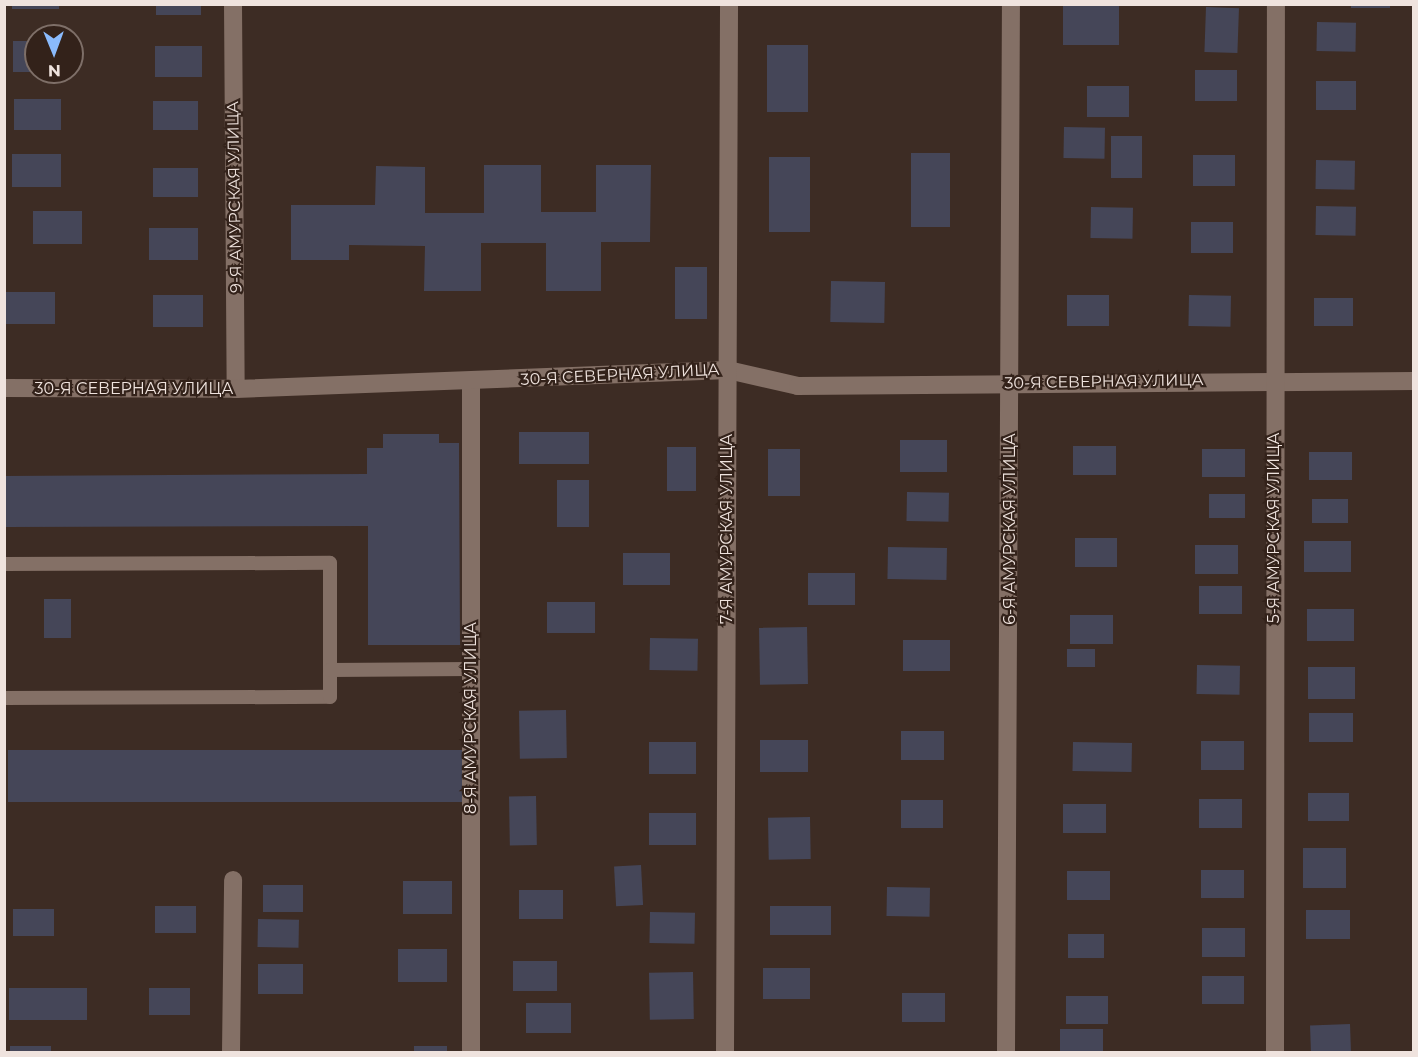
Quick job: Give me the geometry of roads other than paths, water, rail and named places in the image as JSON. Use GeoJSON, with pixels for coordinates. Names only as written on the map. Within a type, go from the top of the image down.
{"type":"FeatureCollection","features":[{"type":"Feature","properties":{"kind":"street","name":"9-Я АМУРСКАЯ УЛИЦА"},"geometry":{"type":"LineString","coordinates":[[233,4],[236,389]]}},
{"type":"Feature","properties":{"kind":"street","name":"7-Я АМУРСКАЯ УЛИЦА"},"geometry":{"type":"LineString","coordinates":[[725,1053],[729,4]]}},
{"type":"Feature","properties":{"kind":"street","name":"6-Я АМУРСКАЯ УЛИЦА"},"geometry":{"type":"LineString","coordinates":[[1006,1053],[1011,383],[1011,4]]}},
{"type":"Feature","properties":{"kind":"street","name":"5-Я АМУРСКАЯ УЛИЦА"},"geometry":{"type":"LineString","coordinates":[[1275,1053],[1273,380],[1276,4]]}},
{"type":"Feature","properties":{"kind":"street","name":"30-Я СЕВЕРНАЯ УЛИЦА"},"geometry":{"type":"LineString","coordinates":[[4,388],[236,389],[471,383],[728,370],[798,386],[1273,380],[1413,381]]}},
{"type":"Feature","properties":{"kind":"street","name":"8-Я АМУРСКАЯ УЛИЦА"},"geometry":{"type":"LineString","coordinates":[[471,383],[471,1053]]}},
{"type":"Feature","properties":{"kind":"street"},"geometry":{"type":"LineString","coordinates":[[231,1053],[233,880]]}},
{"type":"Feature","properties":{"kind":"lane"},"geometry":{"type":"LineString","coordinates":[[4,564],[330,563],[330,697],[4,698]]}},
{"type":"Feature","properties":{"kind":"lane"},"geometry":{"type":"LineString","coordinates":[[330,670],[471,669]]}}]}
